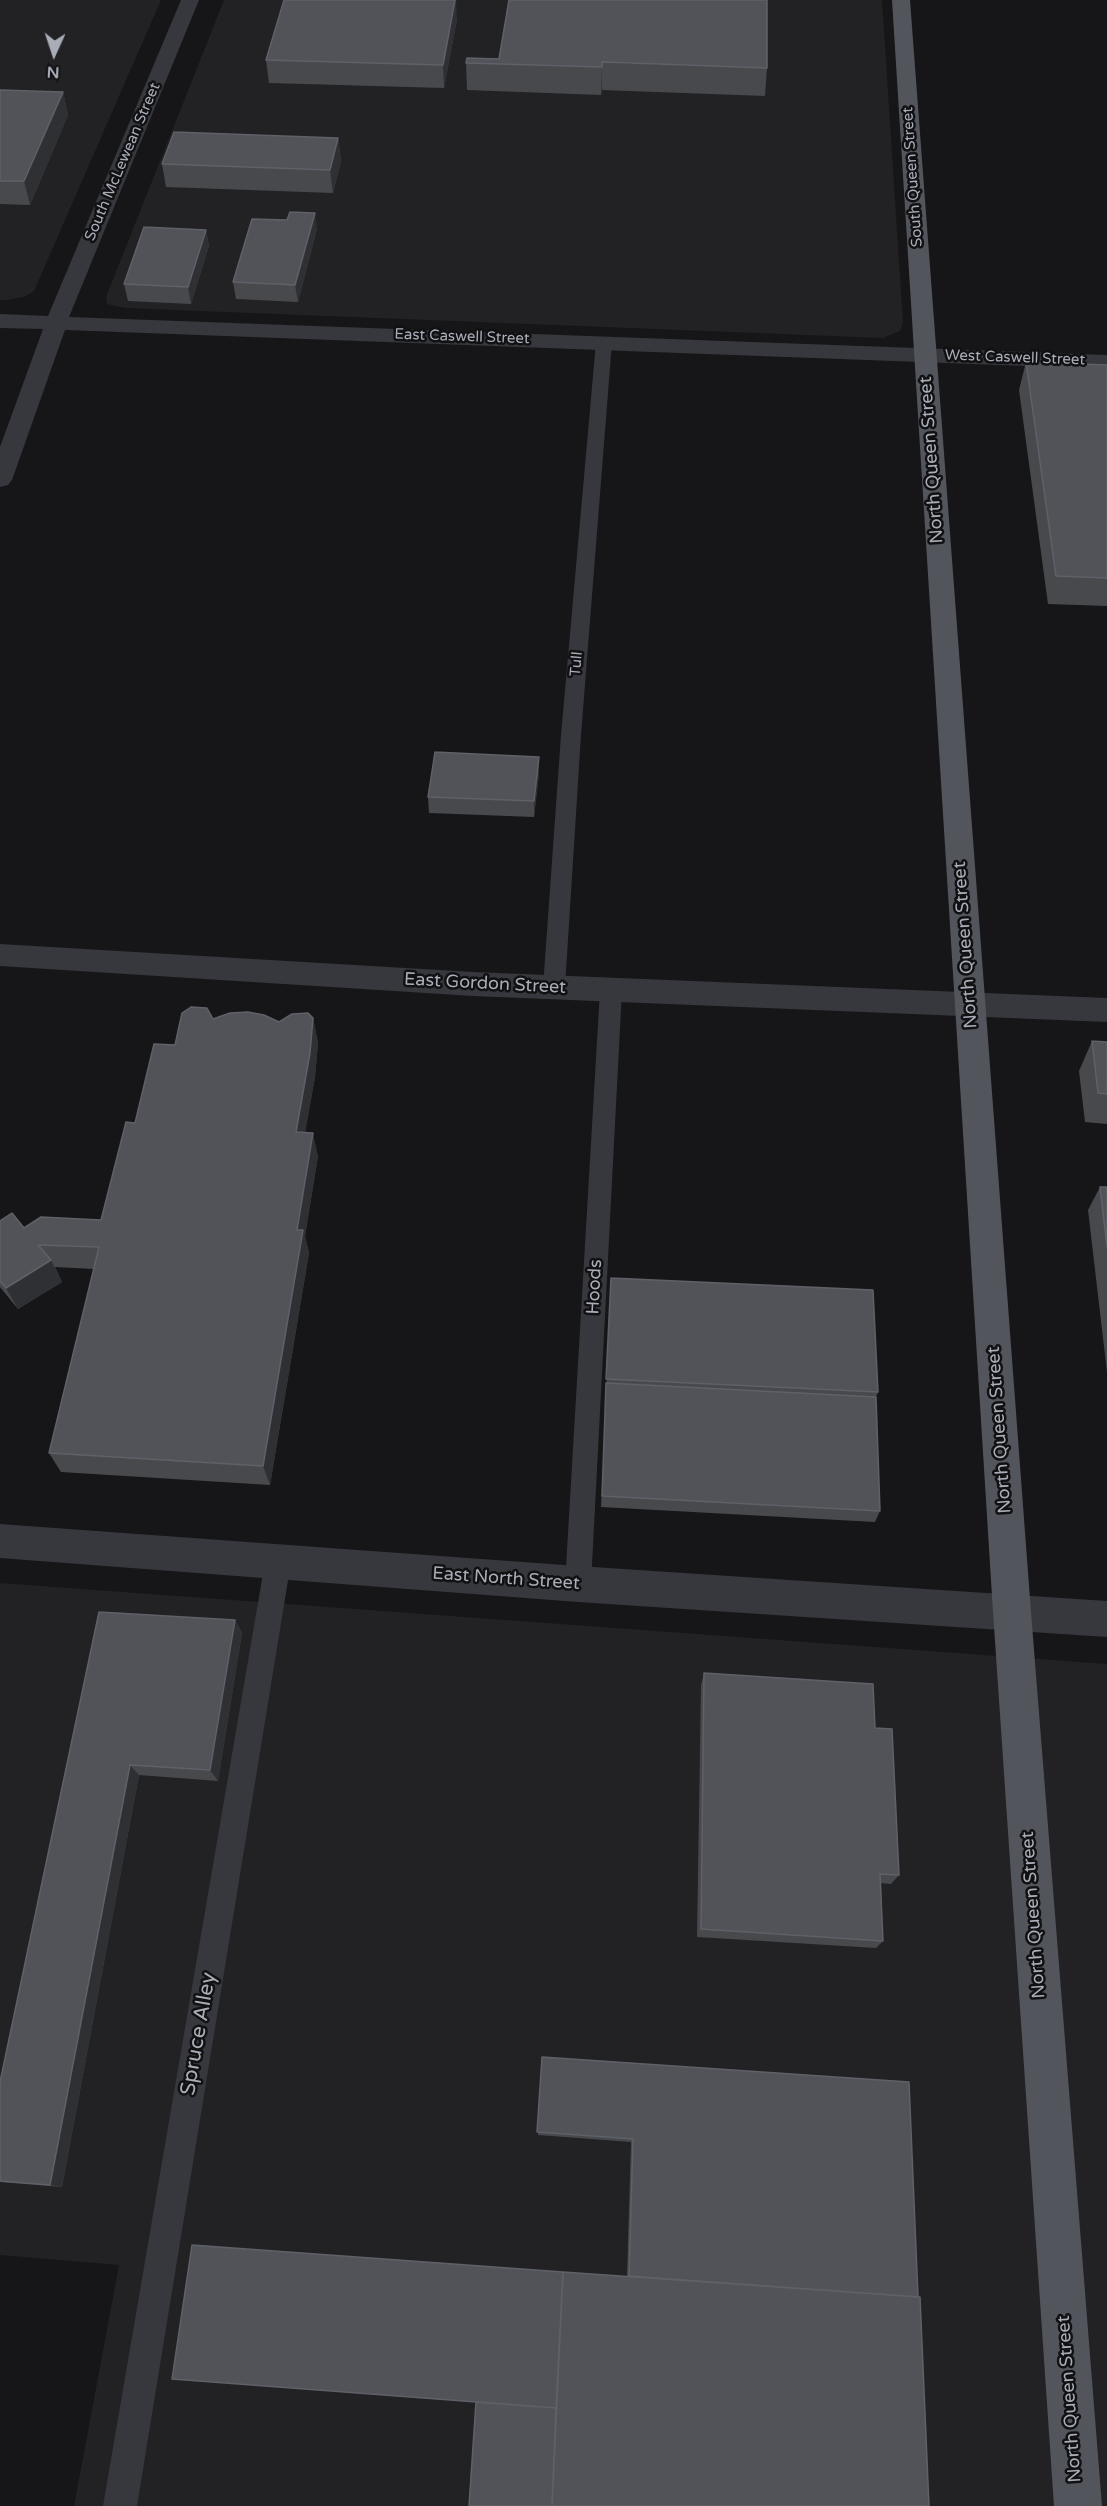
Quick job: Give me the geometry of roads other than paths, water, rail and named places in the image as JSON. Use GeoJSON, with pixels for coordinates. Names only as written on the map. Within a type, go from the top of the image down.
{"type":"FeatureCollection","features":[{"type":"Feature","properties":{"kind":"main road","name":"South Queen Street"},"geometry":{"type":"LineString","coordinates":[[901,0],[924,354]]}},
{"type":"Feature","properties":{"kind":"main road","name":"North Queen Street"},"geometry":{"type":"LineString","coordinates":[[924,354],[1012,1612],[1078,2506]]}},
{"type":"Feature","properties":{"kind":"street","name":"South McLewean Street"},"geometry":{"type":"LineString","coordinates":[[0,480],[56,323],[190,0]]}},
{"type":"Feature","properties":{"kind":"street","name":"East Caswell Street"},"geometry":{"type":"LineString","coordinates":[[0,321],[924,354]]}},
{"type":"Feature","properties":{"kind":"street","name":"West Caswell Street"},"geometry":{"type":"LineString","coordinates":[[924,354],[1107,362]]}},
{"type":"Feature","properties":{"kind":"street","name":"East Gordon Street"},"geometry":{"type":"LineString","coordinates":[[0,955],[611,990],[1107,1010]]}},
{"type":"Feature","properties":{"kind":"street","name":"East North Street"},"geometry":{"type":"LineString","coordinates":[[0,1541],[578,1584],[1107,1618]]}},
{"type":"Feature","properties":{"kind":"lane","name":"Tull"},"geometry":{"type":"LineString","coordinates":[[554,987],[571,735],[604,342]]}},
{"type":"Feature","properties":{"kind":"lane","name":"Hoods"},"geometry":{"type":"LineString","coordinates":[[578,1584],[611,990]]}},
{"type":"Feature","properties":{"kind":"lane","name":"Spruce Alley"},"geometry":{"type":"LineString","coordinates":[[120,2506],[278,1562]]}}]}
